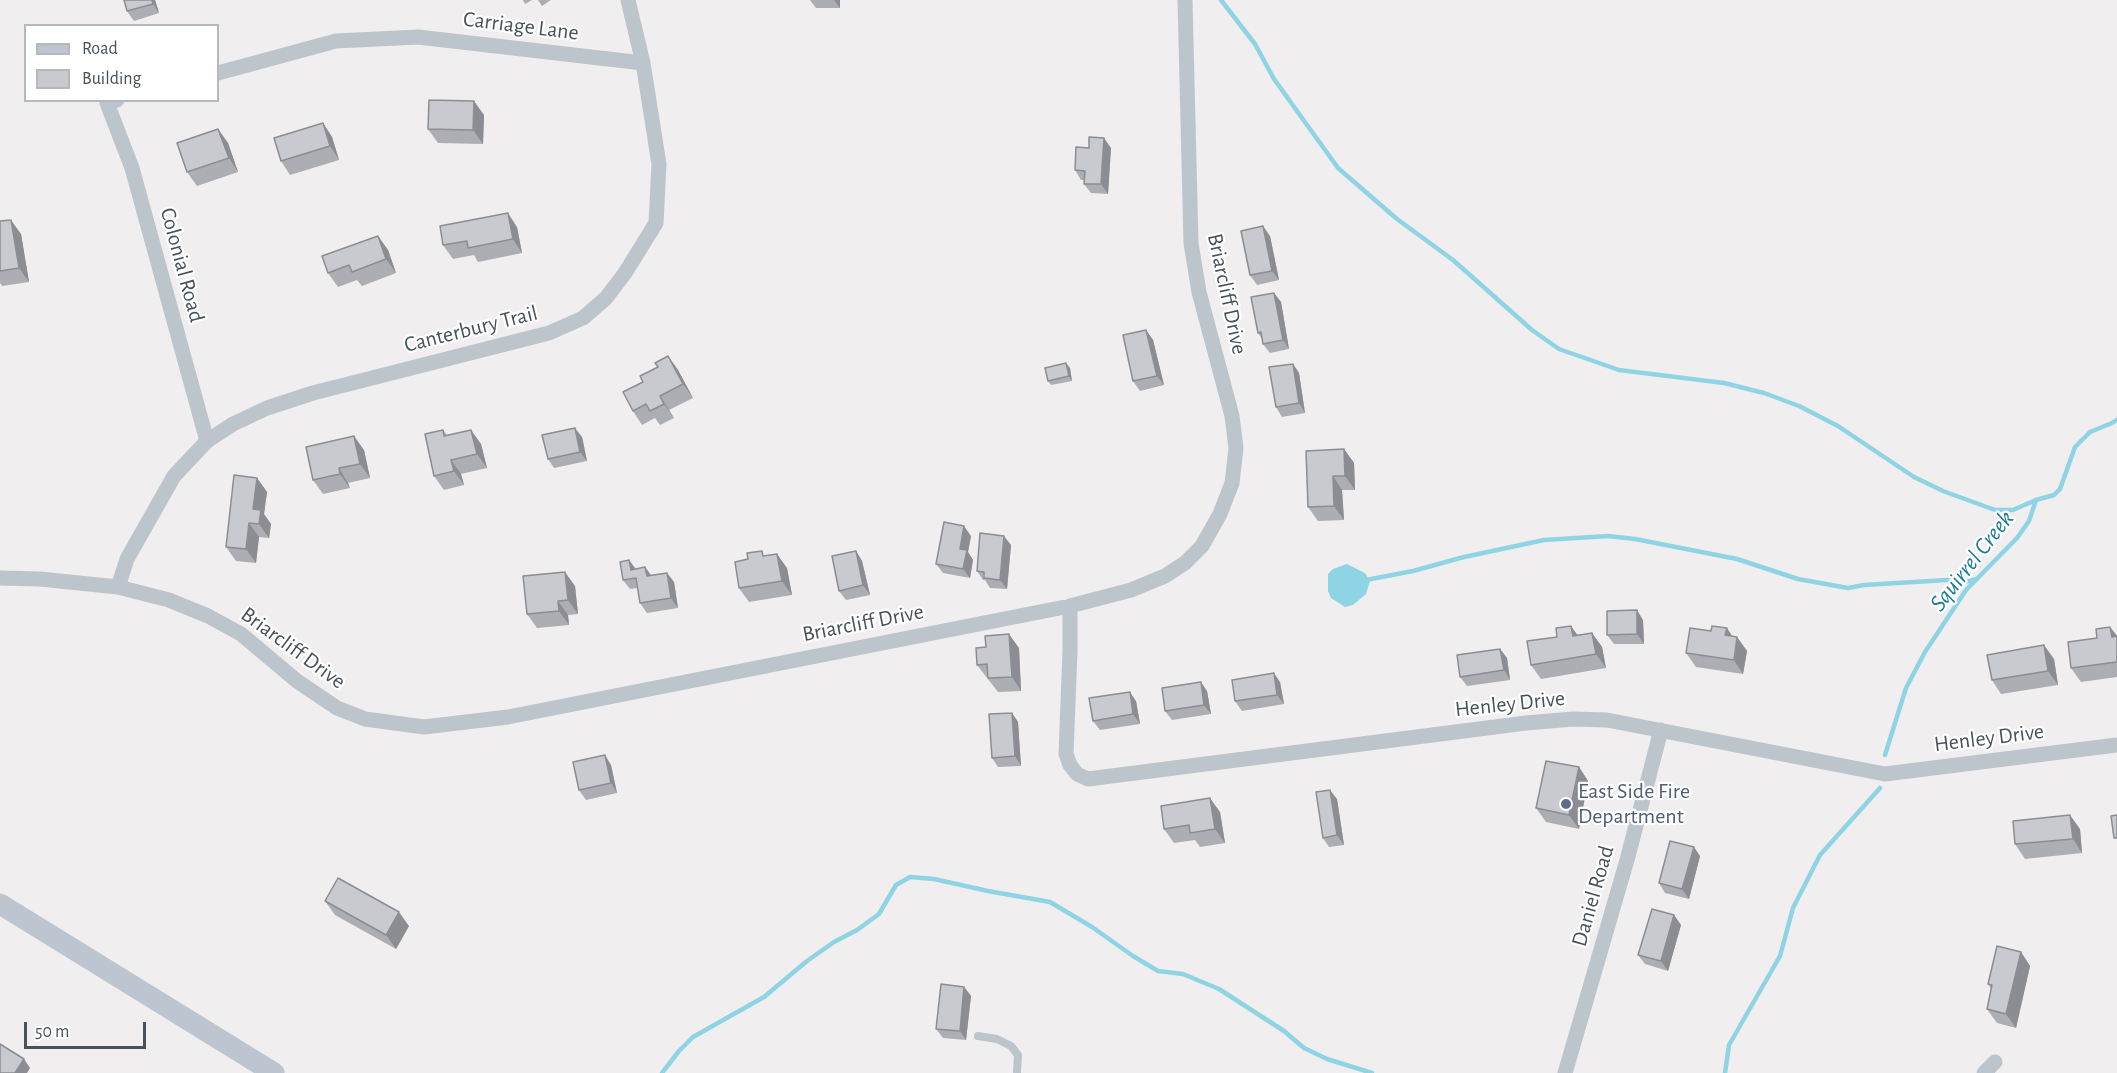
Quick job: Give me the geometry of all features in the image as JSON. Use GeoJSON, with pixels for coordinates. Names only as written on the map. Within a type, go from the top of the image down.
{"type":"FeatureCollection","features":[{"type":"Feature","properties":{"kind":"main road"},"geometry":{"type":"LineString","coordinates":[[0,904],[274,1073]]}},
{"type":"Feature","properties":{"kind":"street","name":"Canterbury Trail"},"geometry":{"type":"LineString","coordinates":[[118,587],[127,559],[174,476],[207,441],[233,424],[267,408],[313,393],[549,333],[583,318],[606,298],[626,273],[656,223],[659,164],[643,63],[628,0]]}},
{"type":"Feature","properties":{"kind":"street","name":"Briarcliff Drive"},"geometry":{"type":"LineString","coordinates":[[0,578],[40,579],[118,587],[169,600],[241,634],[297,681],[337,708],[365,719],[424,727],[508,717],[1070,606],[1131,590],[1165,576],[1185,563],[1202,546],[1220,514],[1232,483],[1236,448],[1232,416],[1199,292],[1191,243],[1185,0]]}},
{"type":"Feature","properties":{"kind":"street","name":"Carriage Lane"},"geometry":{"type":"LineString","coordinates":[[219,73],[336,41],[418,37],[643,63]]}},
{"type":"Feature","properties":{"kind":"street","name":"Colonial Road"},"geometry":{"type":"LineString","coordinates":[[112,102],[207,441]]}},
{"type":"Feature","properties":{"kind":"street","name":"Henley Drive"},"geometry":{"type":"LineString","coordinates":[[1070,606],[1071,651],[1066,754],[1077,774],[1088,779],[1526,723],[1574,719],[1607,720],[1885,774],[2117,745]]}},
{"type":"Feature","properties":{"kind":"street","name":"Daniel Road"},"geometry":{"type":"LineString","coordinates":[[1565,1073],[1628,860],[1661,730]]}},
{"type":"Feature","properties":{"kind":"lane"},"geometry":{"type":"LineString","coordinates":[[978,1036],[997,1039],[1011,1046],[1018,1054],[1017,1073]]}},
{"type":"Feature","properties":{"kind":"water"},"geometry":{"type":"Polygon","coordinates":[[[1347,564],[1365,573],[1370,581],[1366,594],[1353,605],[1345,607],[1331,598],[1328,591],[1328,574],[1333,569],[1347,564]]]}},
{"type":"Feature","properties":{"kind":"building"},"geometry":{"type":"Polygon","coordinates":[[[124,0],[152,0],[153,4],[127,11],[124,0]]]}},
{"type":"Feature","properties":{"kind":"building"},"geometry":{"type":"Polygon","coordinates":[[[429,100],[474,101],[473,130],[428,129],[429,100]]]}},
{"type":"Feature","properties":{"kind":"building"},"geometry":{"type":"Polygon","coordinates":[[[323,123],[330,146],[281,161],[274,138],[323,123]]]}},
{"type":"Feature","properties":{"kind":"building"},"geometry":{"type":"Polygon","coordinates":[[[218,129],[229,158],[187,172],[177,143],[218,129]]]}},
{"type":"Feature","properties":{"kind":"building"},"geometry":{"type":"Polygon","coordinates":[[[1089,137],[1104,138],[1101,184],[1084,184],[1085,171],[1075,170],[1076,147],[1089,148],[1089,137]]]}},
{"type":"Feature","properties":{"kind":"building"},"geometry":{"type":"Polygon","coordinates":[[[508,213],[513,239],[468,248],[467,241],[443,245],[440,226],[508,213]]]}},
{"type":"Feature","properties":{"kind":"building"},"geometry":{"type":"Polygon","coordinates":[[[11,220],[19,268],[0,271],[0,221],[11,220]]]}},
{"type":"Feature","properties":{"kind":"building"},"geometry":{"type":"Polygon","coordinates":[[[1263,226],[1272,271],[1250,275],[1241,231],[1263,226]]]}},
{"type":"Feature","properties":{"kind":"building"},"geometry":{"type":"Polygon","coordinates":[[[378,236],[386,259],[352,272],[349,265],[328,273],[322,256],[378,236]]]}},
{"type":"Feature","properties":{"kind":"building"},"geometry":{"type":"Polygon","coordinates":[[[1274,293],[1283,340],[1263,344],[1261,332],[1258,333],[1251,297],[1274,293]]]}},
{"type":"Feature","properties":{"kind":"building"},"geometry":{"type":"Polygon","coordinates":[[[1146,330],[1157,376],[1133,381],[1123,335],[1146,330]]]}},
{"type":"Feature","properties":{"kind":"building"},"geometry":{"type":"Polygon","coordinates":[[[668,356],[683,384],[660,396],[664,404],[650,411],[646,404],[633,411],[623,392],[643,382],[640,376],[658,367],[655,363],[668,356]]]}},
{"type":"Feature","properties":{"kind":"building"},"geometry":{"type":"Polygon","coordinates":[[[1066,363],[1069,376],[1048,381],[1045,368],[1066,363]]]}},
{"type":"Feature","properties":{"kind":"building"},"geometry":{"type":"Polygon","coordinates":[[[1293,364],[1299,403],[1276,407],[1269,367],[1293,364]]]}},
{"type":"Feature","properties":{"kind":"building"},"geometry":{"type":"Polygon","coordinates":[[[575,428],[580,452],[548,459],[542,435],[575,428]]]}},
{"type":"Feature","properties":{"kind":"building"},"geometry":{"type":"Polygon","coordinates":[[[443,430],[444,436],[471,430],[477,454],[451,460],[454,471],[434,476],[425,434],[443,430]]]}},
{"type":"Feature","properties":{"kind":"building"},"geometry":{"type":"Polygon","coordinates":[[[354,436],[360,464],[339,468],[340,474],[313,480],[306,447],[354,436]]]}},
{"type":"Feature","properties":{"kind":"building"},"geometry":{"type":"Polygon","coordinates":[[[1344,449],[1345,476],[1333,476],[1334,506],[1308,507],[1306,451],[1344,449]]]}},
{"type":"Feature","properties":{"kind":"building"},"geometry":{"type":"Polygon","coordinates":[[[234,475],[257,478],[253,509],[261,510],[259,524],[249,523],[246,549],[226,547],[234,475]]]}},
{"type":"Feature","properties":{"kind":"building"},"geometry":{"type":"Polygon","coordinates":[[[944,522],[964,526],[960,549],[967,550],[963,569],[936,564],[944,522]]]}},
{"type":"Feature","properties":{"kind":"building"},"geometry":{"type":"Polygon","coordinates":[[[980,533],[1004,536],[1000,580],[984,578],[984,572],[977,571],[980,533]]]}},
{"type":"Feature","properties":{"kind":"building"},"geometry":{"type":"Polygon","coordinates":[[[762,551],[763,556],[777,554],[782,581],[739,588],[735,562],[748,559],[747,553],[762,551]]]}},
{"type":"Feature","properties":{"kind":"building"},"geometry":{"type":"Polygon","coordinates":[[[856,551],[863,585],[839,591],[832,556],[856,551]]]}},
{"type":"Feature","properties":{"kind":"building"},"geometry":{"type":"Polygon","coordinates":[[[629,560],[631,570],[645,567],[647,576],[667,573],[671,598],[640,603],[636,578],[623,580],[620,562],[629,560]]]}},
{"type":"Feature","properties":{"kind":"building"},"geometry":{"type":"Polygon","coordinates":[[[565,572],[568,600],[558,601],[559,611],[527,614],[523,576],[565,572]]]}},
{"type":"Feature","properties":{"kind":"building"},"geometry":{"type":"Polygon","coordinates":[[[1637,610],[1637,634],[1607,635],[1607,611],[1637,610]]]}},
{"type":"Feature","properties":{"kind":"building"},"geometry":{"type":"Polygon","coordinates":[[[1571,626],[1573,636],[1592,633],[1596,654],[1531,665],[1527,641],[1557,637],[1556,628],[1571,626]]]}},
{"type":"Feature","properties":{"kind":"building"},"geometry":{"type":"Polygon","coordinates":[[[1712,626],[1727,628],[1725,635],[1737,637],[1734,660],[1686,653],[1690,628],[1711,631],[1712,626]]]}},
{"type":"Feature","properties":{"kind":"building"},"geometry":{"type":"Polygon","coordinates":[[[2110,627],[2112,637],[2117,636],[2117,662],[2071,668],[2068,642],[2097,638],[2096,629],[2110,627]]]}},
{"type":"Feature","properties":{"kind":"building"},"geometry":{"type":"Polygon","coordinates":[[[1009,634],[1012,677],[988,678],[987,664],[977,665],[976,648],[986,647],[985,636],[1009,634]]]}},
{"type":"Feature","properties":{"kind":"building"},"geometry":{"type":"Polygon","coordinates":[[[2044,645],[2048,671],[1992,680],[1987,655],[2044,645]]]}},
{"type":"Feature","properties":{"kind":"building"},"geometry":{"type":"Polygon","coordinates":[[[1500,649],[1504,670],[1460,677],[1457,655],[1500,649]]]}},
{"type":"Feature","properties":{"kind":"building"},"geometry":{"type":"Polygon","coordinates":[[[1274,673],[1277,695],[1235,701],[1232,680],[1274,673]]]}},
{"type":"Feature","properties":{"kind":"building"},"geometry":{"type":"Polygon","coordinates":[[[1201,682],[1204,705],[1165,711],[1162,688],[1201,682]]]}},
{"type":"Feature","properties":{"kind":"building"},"geometry":{"type":"Polygon","coordinates":[[[1130,692],[1133,714],[1093,721],[1089,698],[1130,692]]]}},
{"type":"Feature","properties":{"kind":"building"},"geometry":{"type":"Polygon","coordinates":[[[1012,713],[1015,756],[992,758],[989,714],[1012,713]]]}},
{"type":"Feature","properties":{"kind":"building"},"geometry":{"type":"Polygon","coordinates":[[[605,755],[611,783],[579,790],[573,762],[605,755]]]}},
{"type":"Feature","properties":{"kind":"building"},"geometry":{"type":"Polygon","coordinates":[[[1546,761],[1579,767],[1569,815],[1536,808],[1546,761]]]}},
{"type":"Feature","properties":{"kind":"building"},"geometry":{"type":"Polygon","coordinates":[[[1330,790],[1337,835],[1323,838],[1316,792],[1330,790]]]}},
{"type":"Feature","properties":{"kind":"building"},"geometry":{"type":"Polygon","coordinates":[[[1210,798],[1215,829],[1190,833],[1189,825],[1164,829],[1161,806],[1210,798]]]}},
{"type":"Feature","properties":{"kind":"building"},"geometry":{"type":"Polygon","coordinates":[[[2070,815],[2073,839],[2015,844],[2013,821],[2070,815]]]}},
{"type":"Feature","properties":{"kind":"building"},"geometry":{"type":"Polygon","coordinates":[[[2117,815],[2117,838],[2114,838],[2111,816],[2117,815]]]}},
{"type":"Feature","properties":{"kind":"building"},"geometry":{"type":"Polygon","coordinates":[[[1670,841],[1694,847],[1682,889],[1659,883],[1670,841]]]}},
{"type":"Feature","properties":{"kind":"building"},"geometry":{"type":"Polygon","coordinates":[[[338,878],[399,912],[386,935],[325,901],[338,878]]]}},
{"type":"Feature","properties":{"kind":"building"},"geometry":{"type":"Polygon","coordinates":[[[1652,909],[1674,915],[1661,961],[1638,955],[1652,909]]]}},
{"type":"Feature","properties":{"kind":"building"},"geometry":{"type":"Polygon","coordinates":[[[1997,946],[2021,952],[2006,1014],[1987,1009],[1992,985],[1988,984],[1997,946]]]}},
{"type":"Feature","properties":{"kind":"building"},"geometry":{"type":"Polygon","coordinates":[[[941,984],[964,987],[960,1031],[936,1029],[941,984]]]}},
{"type":"Feature","properties":{"kind":"building"},"geometry":{"type":"Polygon","coordinates":[[[0,1044],[24,1059],[15,1073],[0,1073],[0,1044]]]}},
{"type":"Feature","properties":{"kind":"waterway"},"geometry":{"type":"LineString","coordinates":[[1221,0],[1255,44],[1274,79],[1338,168],[1397,219],[1453,260],[1532,330],[1559,349],[1619,370],[1724,383],[1764,393],[1799,406],[1838,426],[1914,477],[1943,491],[1995,510],[2013,510],[2054,495],[2060,489],[2075,447],[2090,432],[2117,420]]}},
{"type":"Feature","properties":{"kind":"waterway","name":"Squirrel Creek"},"geometry":{"type":"LineString","coordinates":[[1885,755],[1906,688],[1925,652],[1966,590],[2017,538],[2029,521],[2036,500]]}},
{"type":"Feature","properties":{"kind":"waterway"},"geometry":{"type":"LineString","coordinates":[[1366,580],[1544,540],[1608,536],[1737,559],[1798,579],[1848,588],[1947,580],[1964,582],[1977,579]]}},
{"type":"Feature","properties":{"kind":"waterway","name":"Squirrel Creek"},"geometry":{"type":"LineString","coordinates":[[1725,1073],[1729,1045],[1780,956],[1793,908],[1820,855],[1880,788]]}},
{"type":"Feature","properties":{"kind":"waterway"},"geometry":{"type":"LineString","coordinates":[[662,1073],[693,1037],[764,997],[807,961],[879,914],[896,885],[910,877],[934,879],[1050,902],[1158,971],[1183,974],[1219,989],[1284,1031],[1304,1048],[1327,1059],[1372,1073]]}},
{"type":"Feature","properties":{"kind":"place","name":"East Side Fire Department"},"geometry":{"type":"Point","coordinates":[1566,804]}}]}
